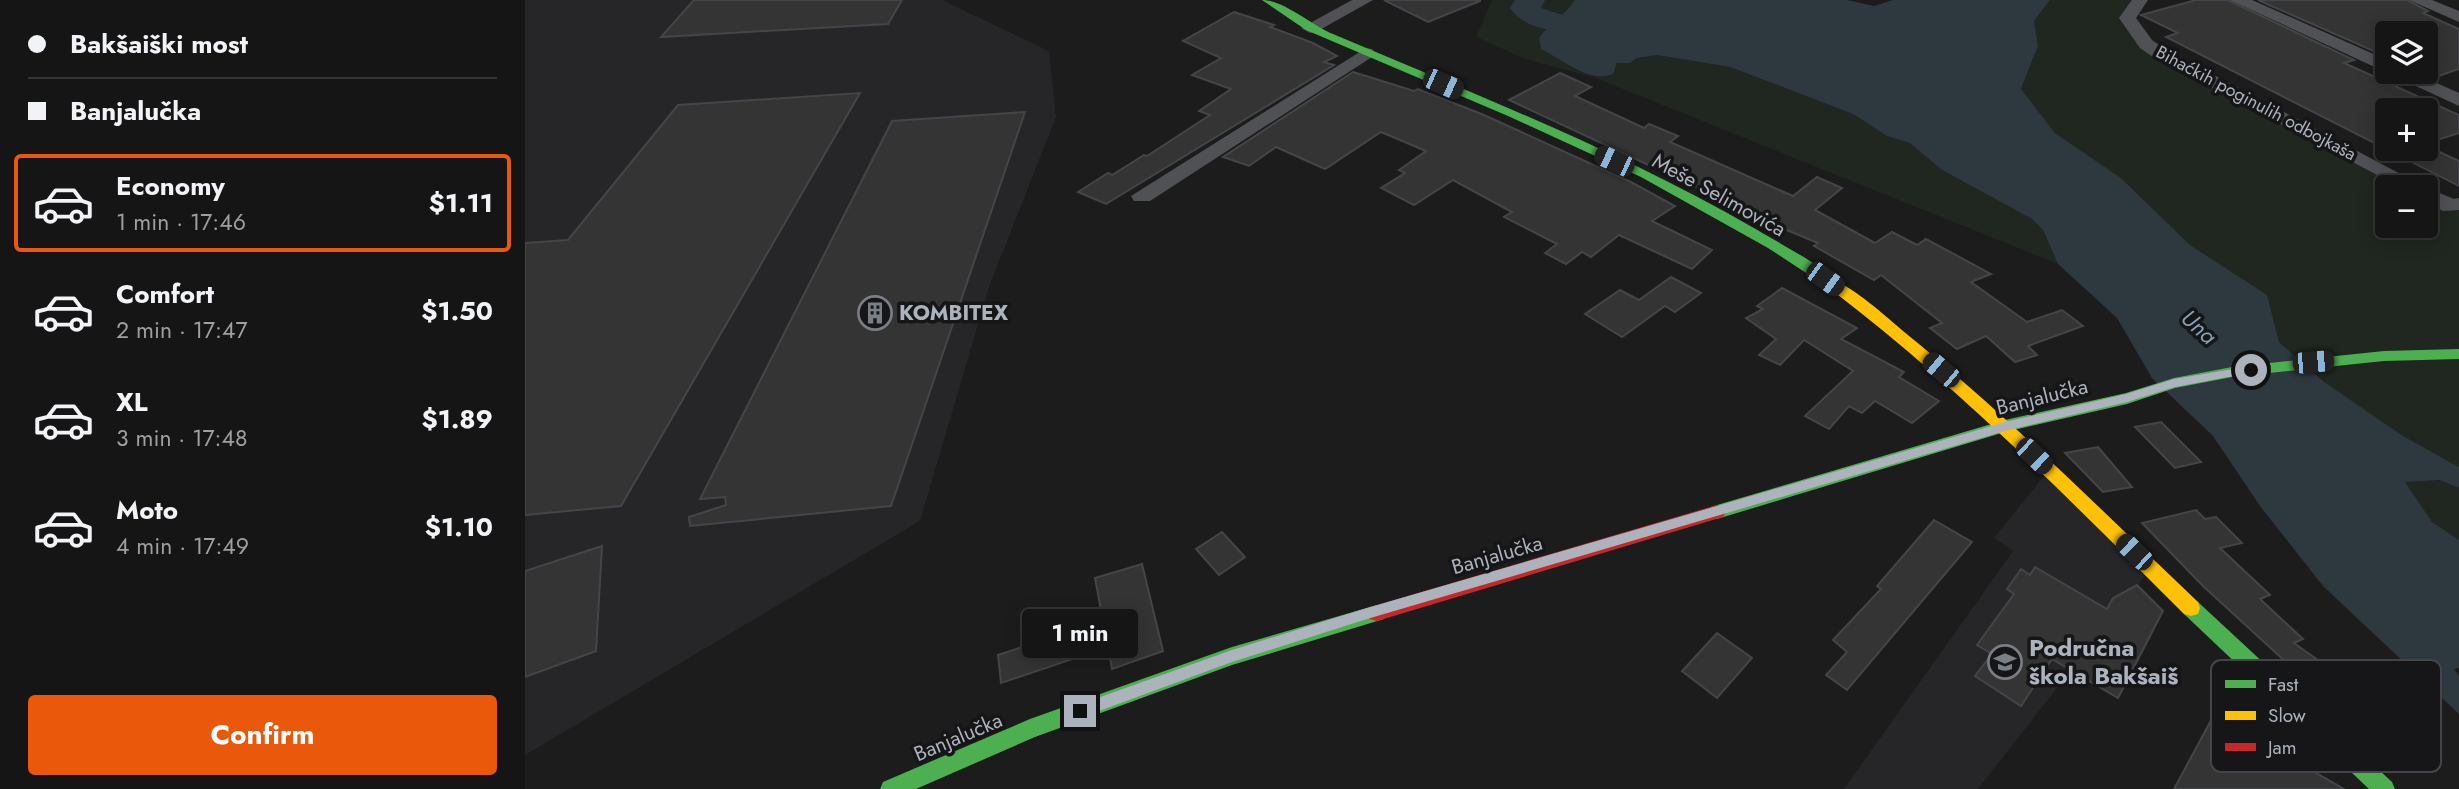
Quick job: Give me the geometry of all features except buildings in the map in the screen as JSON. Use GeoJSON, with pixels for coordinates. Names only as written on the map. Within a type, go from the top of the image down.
{"type":"FeatureCollection","features":[{"type":"Feature","properties":{"kind":"street","name":"Meše Selimovića"},"geometry":{"type":"LineString","coordinates":[[1266,0],[1310,27],[1366,53],[1614,161],[1731,224],[1825,279],[1880,320],[2005,426],[2249,660]]}},
{"type":"Feature","properties":{"kind":"street"},"geometry":{"type":"LineString","coordinates":[[1310,27],[1365,0]]}},
{"type":"Feature","properties":{"kind":"street","name":"Bihaćkih poginulih odbojkaša"},"geometry":{"type":"LineString","coordinates":[[2140,0],[2127,18],[2146,44],[2392,175]]}},
{"type":"Feature","properties":{"kind":"street"},"geometry":{"type":"LineString","coordinates":[[2238,0],[2375,62]]}},
{"type":"Feature","properties":{"kind":"street"},"geometry":{"type":"LineString","coordinates":[[2417,0],[2459,17]]}},
{"type":"Feature","properties":{"kind":"street"},"geometry":{"type":"LineString","coordinates":[[1142,196],[1366,53]]}},
{"type":"Feature","properties":{"kind":"street"},"geometry":{"type":"LineString","coordinates":[[2424,84],[2459,100]]}},
{"type":"Feature","properties":{"kind":"street"},"geometry":{"type":"LineString","coordinates":[[2438,200],[2451,206],[2459,204]]}},
{"type":"Feature","properties":{"kind":"street","name":"Banjalučka"},"geometry":{"type":"LineString","coordinates":[[891,789],[1030,729],[1232,656],[1367,613],[2005,426],[2127,398],[2174,383],[2232,372],[2384,356],[2459,354]]}},
{"type":"Feature","properties":{"kind":"street","name":"Meše Selimovića"},"geometry":{"type":"LineString","coordinates":[[2366,772],[2384,789]]}},
{"type":"Feature","properties":{"kind":"shaded area"},"geometry":{"type":"Polygon","coordinates":[[[525,0],[942,0],[1049,51],[1056,117],[989,287],[920,521],[525,755],[525,0]]]}},
{"type":"Feature","properties":{"kind":"shaded area"},"geometry":{"type":"Polygon","coordinates":[[[1492,0],[1575,0],[1567,12],[1545,28],[1562,59],[1569,66],[1587,74],[1613,74],[1617,63],[1630,63],[1637,58],[1657,55],[1730,67],[1853,114],[1887,136],[1910,143],[1942,170],[2032,219],[2043,230],[2058,264],[1593,77],[1525,59],[1476,37],[1492,0]]]}},
{"type":"Feature","properties":{"kind":"shaded area"},"geometry":{"type":"Polygon","coordinates":[[[2050,0],[2140,0],[2127,18],[2180,65],[2392,175],[2375,175],[2375,238],[2438,238],[2438,200],[2459,211],[2459,467],[2403,436],[2323,381],[2279,342],[2266,295],[2190,245],[2121,178],[2055,133],[2021,90],[2038,46],[2034,21],[2050,0]]]}},
{"type":"Feature","properties":{"kind":"shaded area","name":"Područna škola Bakšaiš"},"geometry":{"type":"Polygon","coordinates":[[[2049,470],[2151,568],[1978,789],[1844,789],[2013,551],[1994,538],[2049,470]]]}},
{"type":"Feature","properties":{"kind":"shaded area"},"geometry":{"type":"Polygon","coordinates":[[[2440,480],[2459,488],[2459,540],[2432,522],[2404,482],[2440,480]]]}},
{"type":"Feature","properties":{"kind":"water","name":"Una"},"geometry":{"type":"Polygon","coordinates":[[[1575,0],[1847,0],[1874,6],[1893,0],[2050,0],[2034,21],[2038,46],[2021,89],[2055,133],[2121,178],[2190,245],[2267,295],[2279,342],[2323,381],[2403,436],[2459,467],[2459,488],[2440,480],[2405,482],[2432,522],[2459,540],[2459,668],[2454,669],[2459,676],[2459,714],[2441,697],[2441,660],[2402,660],[2323,586],[2260,506],[2213,436],[2152,378],[2117,318],[2058,264],[2043,230],[2032,219],[1942,170],[1910,143],[1887,136],[1853,114],[1730,67],[1657,55],[1637,58],[1630,63],[1617,63],[1613,74],[1604,76],[1595,76],[1576,69],[1541,49],[1539,38],[1575,0]]]}},
{"type":"Feature","properties":{"kind":"waterway"},"geometry":{"type":"LineString","coordinates":[[1530,0],[1525,8],[1530,14],[1555,22]]}},
{"type":"Feature","properties":{"kind":"traffic: fast"},"geometry":{"type":"LineString","coordinates":[[1267,0],[1310,28],[1579,143],[1645,175],[1710,208],[1834,285]]}},
{"type":"Feature","properties":{"kind":"traffic: fast"},"geometry":{"type":"LineString","coordinates":[[1717,512],[2005,426],[2127,398],[2174,383],[2232,372],[2384,356],[2459,354]]}},
{"type":"Feature","properties":{"kind":"traffic: fast"},"geometry":{"type":"LineString","coordinates":[[2191,608],[2246,660]]}},
{"type":"Feature","properties":{"kind":"traffic: fast"},"geometry":{"type":"LineString","coordinates":[[891,789],[1030,729],[1232,656],[1377,613]]}},
{"type":"Feature","properties":{"kind":"traffic: fast"},"geometry":{"type":"LineString","coordinates":[[2366,772],[2384,789]]}},
{"type":"Feature","properties":{"kind":"traffic: slow"},"geometry":{"type":"LineString","coordinates":[[1834,285],[1882,321],[1974,399],[2191,608]]}},
{"type":"Feature","properties":{"kind":"traffic: jam"},"geometry":{"type":"LineString","coordinates":[[1377,613],[1717,512]]}},
{"type":"Feature","properties":{"kind":"place","name":"KOMBITEX"},"geometry":{"type":"Point","coordinates":[875,313]}},
{"type":"Feature","properties":{"kind":"place","name":"Područna škola Bakšaiš"},"geometry":{"type":"Point","coordinates":[2005,662]}},
{"type":"Feature","properties":{"kind":"route"},"geometry":{"type":"LineString","coordinates":[[1080,711],[1232,656],[1305,635],[1367,613],[1834,479],[2005,426],[2127,398],[2174,383],[2251,370]]}}]}
